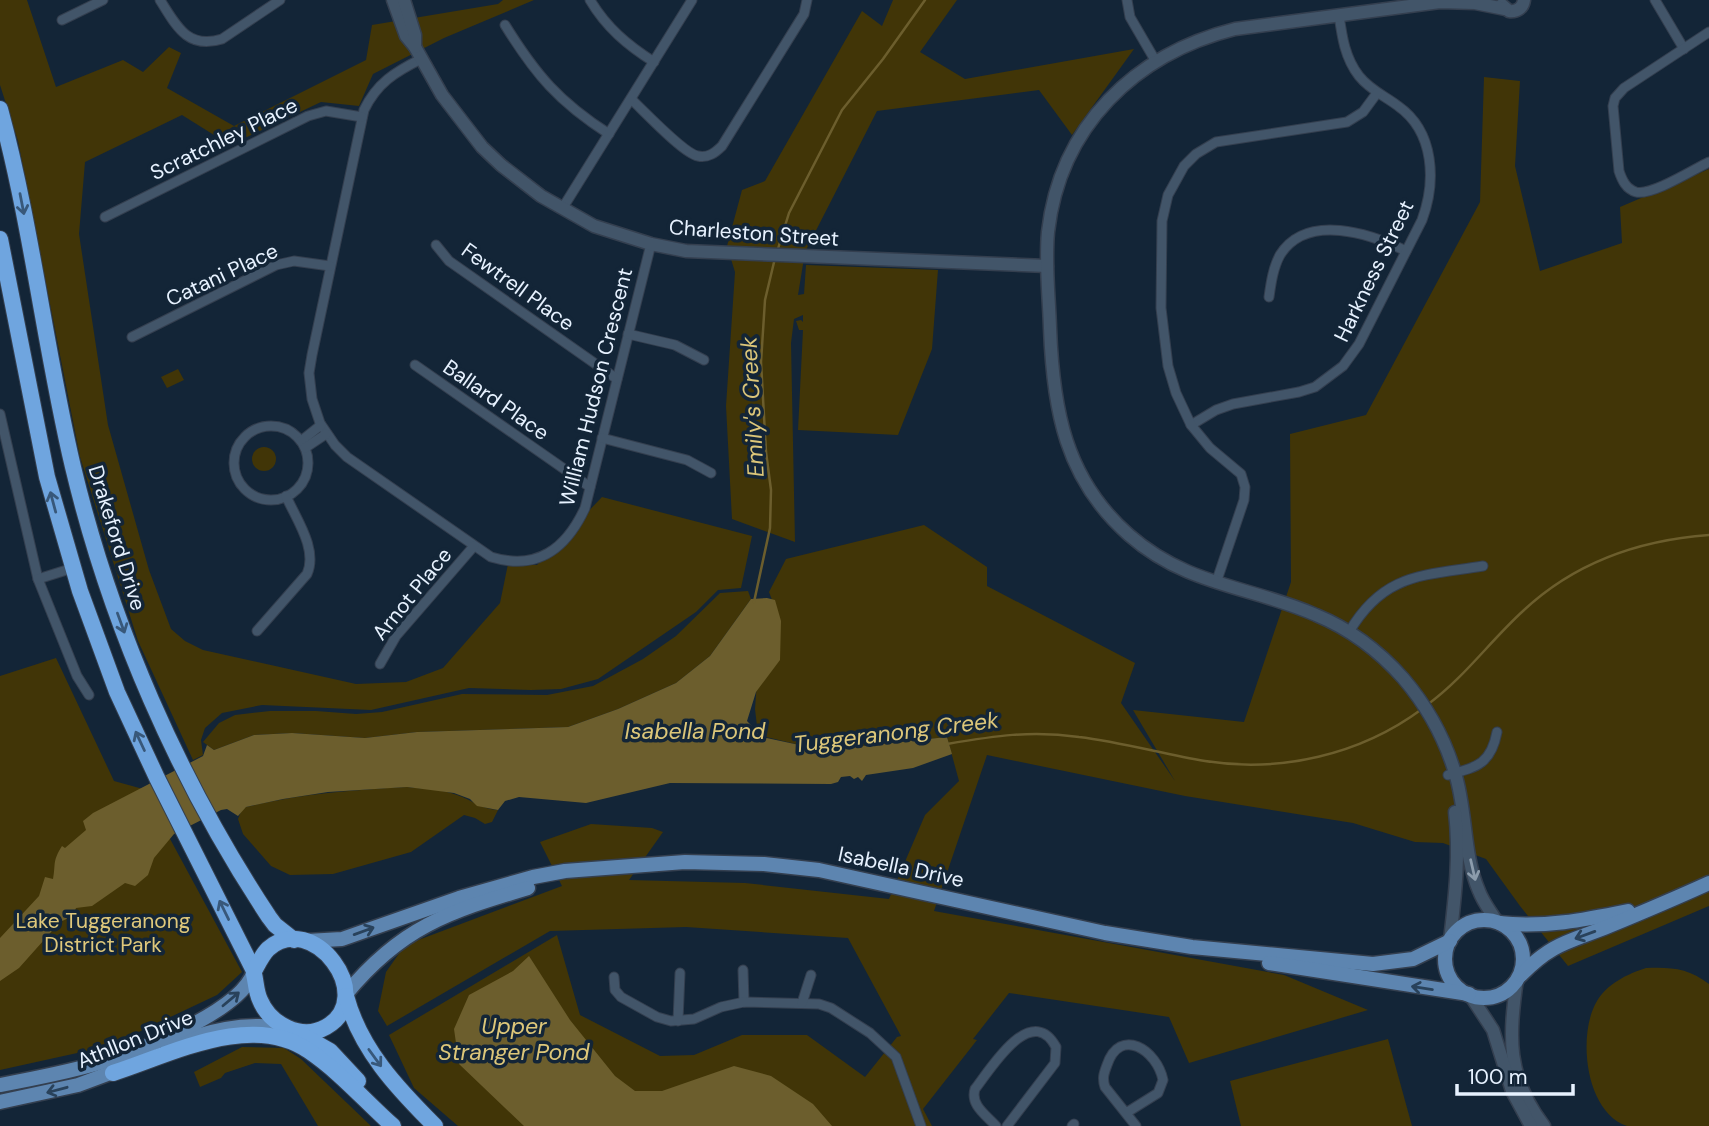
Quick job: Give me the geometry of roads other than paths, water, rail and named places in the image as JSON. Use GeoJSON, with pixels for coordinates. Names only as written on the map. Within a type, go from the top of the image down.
{"type":"FeatureCollection","features":[{"type":"Feature","properties":{"kind":"highway","name":"Drakeford Drive"},"geometry":{"type":"LineString","coordinates":[[4,123],[73,468],[99,559],[139,671],[182,765],[212,822],[269,917],[275,925],[300,941]]}},
{"type":"Feature","properties":{"kind":"highway"},"geometry":{"type":"LineString","coordinates":[[0,239],[47,477],[73,568],[117,692],[254,973],[259,999],[264,1009],[289,1029],[330,1051],[400,1126]]}},
{"type":"Feature","properties":{"kind":"highway"},"geometry":{"type":"LineString","coordinates":[[73,568],[99,559]]}},
{"type":"Feature","properties":{"kind":"highway"},"geometry":{"type":"LineString","coordinates":[[254,973],[264,954],[272,946],[285,940],[319,947],[334,960],[341,972],[352,1017],[376,1060],[435,1126]]}},
{"type":"Feature","properties":{"kind":"highway"},"geometry":{"type":"LineString","coordinates":[[289,1029],[318,1031],[331,1024],[341,1011],[346,995]]}},
{"type":"Feature","properties":{"kind":"highway"},"geometry":{"type":"LineString","coordinates":[[113,1073],[197,1043],[238,1037],[279,1038],[298,1044],[320,1059],[393,1126]]}},
{"type":"Feature","properties":{"kind":"main road","name":"Isabella Drive"},"geometry":{"type":"LineString","coordinates":[[300,941],[342,939],[459,898],[565,871],[685,862],[764,864],[846,875],[1105,933],[1274,964],[1470,994]]}},
{"type":"Feature","properties":{"kind":"main road","name":"Isabella Drive"},"geometry":{"type":"LineString","coordinates":[[346,995],[386,952],[432,921],[482,902],[597,870]]}},
{"type":"Feature","properties":{"kind":"main road"},"geometry":{"type":"LineString","coordinates":[[1657,905],[1550,925],[1525,926],[1485,920],[1472,922],[1460,928],[1450,941],[1445,957],[1447,971],[1453,982],[1470,994],[1483,997],[1497,995],[1509,988],[1534,961],[1557,945],[1607,927],[1709,883]]}},
{"type":"Feature","properties":{"kind":"main road"},"geometry":{"type":"LineString","coordinates":[[1497,922],[1514,934],[1520,946],[1522,966],[1517,979]]}},
{"type":"Feature","properties":{"kind":"main road","name":"Isabella Drive"},"geometry":{"type":"LineString","coordinates":[[1192,947],[1373,964],[1413,959],[1450,941]]}},
{"type":"Feature","properties":{"kind":"main road","name":"Athllon Drive"},"geometry":{"type":"LineString","coordinates":[[0,1085],[98,1063],[158,1040],[218,1010],[242,990],[254,973]]}},
{"type":"Feature","properties":{"kind":"main road","name":"Athllon Drive"},"geometry":{"type":"LineString","coordinates":[[0,1102],[43,1094],[113,1073],[191,1037],[219,1029],[249,1026],[289,1029]]}},
{"type":"Feature","properties":{"kind":"street"},"geometry":{"type":"LineString","coordinates":[[62,20],[103,0]]}},
{"type":"Feature","properties":{"kind":"street"},"geometry":{"type":"LineString","coordinates":[[160,0],[181,32],[190,39],[211,43],[222,39],[279,0]]}},
{"type":"Feature","properties":{"kind":"street","name":"Charleston Street"},"geometry":{"type":"LineString","coordinates":[[393,0],[406,36],[457,117],[482,147],[520,182],[594,226],[651,244],[686,251],[1047,266]]}},
{"type":"Feature","properties":{"kind":"street","name":"Charleston Street"},"geometry":{"type":"LineString","coordinates":[[404,0],[415,35],[415,47]]}},
{"type":"Feature","properties":{"kind":"street"},"geometry":{"type":"LineString","coordinates":[[590,0],[601,19],[616,34],[654,62]]}},
{"type":"Feature","properties":{"kind":"street"},"geometry":{"type":"LineString","coordinates":[[562,209],[692,0]]}},
{"type":"Feature","properties":{"kind":"street"},"geometry":{"type":"LineString","coordinates":[[631,99],[690,153],[707,156],[715,153],[722,146],[804,14],[807,0]]}},
{"type":"Feature","properties":{"kind":"street"},"geometry":{"type":"LineString","coordinates":[[1127,0],[1130,17],[1156,60]]}},
{"type":"Feature","properties":{"kind":"street"},"geometry":{"type":"LineString","coordinates":[[1475,3],[1490,0]]}},
{"type":"Feature","properties":{"kind":"street"},"geometry":{"type":"LineString","coordinates":[[1655,0],[1684,49]]}},
{"type":"Feature","properties":{"kind":"street"},"geometry":{"type":"LineString","coordinates":[[1497,922],[1479,892],[1452,774],[1438,745],[1438,734],[1410,686],[1383,657],[1349,632],[1305,610],[1192,576],[1147,550],[1108,513],[1084,478],[1065,439],[1054,396],[1047,266],[1048,233],[1062,175],[1077,142],[1096,114],[1118,90],[1156,60],[1190,43],[1235,29],[1339,15],[1395,4],[1475,3],[1503,5],[1516,11],[1525,1]]}},
{"type":"Feature","properties":{"kind":"street","name":"Harkness Street"},"geometry":{"type":"LineString","coordinates":[[1191,425],[1216,410],[1233,404],[1299,392],[1329,378],[1343,366],[1359,344],[1427,204],[1431,187],[1430,160],[1425,144],[1413,121],[1397,104],[1377,93],[1361,79],[1352,66],[1346,52],[1339,15]]}},
{"type":"Feature","properties":{"kind":"street"},"geometry":{"type":"LineString","coordinates":[[505,25],[529,64],[554,93],[609,134]]}},
{"type":"Feature","properties":{"kind":"street"},"geometry":{"type":"LineString","coordinates":[[1709,32],[1624,88],[1615,98],[1614,113],[1619,171],[1627,187],[1636,192],[1645,192],[1709,162]]}},
{"type":"Feature","properties":{"kind":"street","name":"William Hudson Crescent"},"geometry":{"type":"LineString","coordinates":[[421,59],[383,81],[370,97],[362,117],[309,373],[312,399],[324,429],[347,457],[491,557],[520,562],[549,553],[568,538],[585,508],[651,244]]}},
{"type":"Feature","properties":{"kind":"street"},"geometry":{"type":"LineString","coordinates":[[1216,583],[1244,500],[1245,486],[1241,474],[1210,448],[1191,425],[1176,393],[1168,366],[1161,308],[1162,221],[1168,195],[1175,180],[1196,154],[1216,142],[1347,122],[1363,112],[1377,93]]}},
{"type":"Feature","properties":{"kind":"street","name":"Scratchley Place"},"geometry":{"type":"LineString","coordinates":[[105,217],[308,116],[326,111],[362,117]]}},
{"type":"Feature","properties":{"kind":"street"},"geometry":{"type":"LineString","coordinates":[[1269,297],[1272,274],[1280,256],[1287,246],[1302,236],[1326,231],[1354,232],[1372,236],[1406,251]]}},
{"type":"Feature","properties":{"kind":"street","name":"Fewtrell Place"},"geometry":{"type":"LineString","coordinates":[[436,245],[449,261],[617,379]]}},
{"type":"Feature","properties":{"kind":"street","name":"Catani Place"},"geometry":{"type":"LineString","coordinates":[[132,337],[276,265],[294,261],[330,267]]}},
{"type":"Feature","properties":{"kind":"street"},"geometry":{"type":"LineString","coordinates":[[628,334],[675,345],[704,360]]}},
{"type":"Feature","properties":{"kind":"street","name":"Ballard Place"},"geometry":{"type":"LineString","coordinates":[[415,365],[590,487]]}},
{"type":"Feature","properties":{"kind":"street"},"geometry":{"type":"LineString","coordinates":[[0,414],[38,579],[76,676],[89,695]]}},
{"type":"Feature","properties":{"kind":"street"},"geometry":{"type":"LineString","coordinates":[[273,426],[285,429],[303,445],[308,465],[306,476],[300,486],[286,496],[269,500],[258,497],[248,491],[236,475],[235,456],[243,438],[260,428],[273,426]]}},
{"type":"Feature","properties":{"kind":"street"},"geometry":{"type":"LineString","coordinates":[[303,445],[324,429]]}},
{"type":"Feature","properties":{"kind":"street"},"geometry":{"type":"LineString","coordinates":[[603,438],[687,460],[711,473]]}},
{"type":"Feature","properties":{"kind":"street"},"geometry":{"type":"LineString","coordinates":[[257,631],[307,574],[310,567],[309,547],[286,496]]}},
{"type":"Feature","properties":{"kind":"street","name":"Arnot Place"},"geometry":{"type":"LineString","coordinates":[[380,664],[396,636],[474,546]]}},
{"type":"Feature","properties":{"kind":"street"},"geometry":{"type":"LineString","coordinates":[[1349,632],[1369,603],[1390,587],[1417,577],[1483,566]]}},
{"type":"Feature","properties":{"kind":"street"},"geometry":{"type":"LineString","coordinates":[[38,579],[73,568]]}},
{"type":"Feature","properties":{"kind":"street"},"geometry":{"type":"LineString","coordinates":[[1452,774],[1485,761],[1494,748],[1497,732]]}},
{"type":"Feature","properties":{"kind":"street"},"geometry":{"type":"LineString","coordinates":[[1450,941],[1458,844],[1456,794]]}},
{"type":"Feature","properties":{"kind":"street"},"geometry":{"type":"LineString","coordinates":[[743,970],[744,1002]]}},
{"type":"Feature","properties":{"kind":"street"},"geometry":{"type":"LineString","coordinates":[[678,1021],[680,972]]}},
{"type":"Feature","properties":{"kind":"street"},"geometry":{"type":"LineString","coordinates":[[802,1003],[811,975]]}},
{"type":"Feature","properties":{"kind":"street"},"geometry":{"type":"LineString","coordinates":[[614,977],[615,990],[621,997],[657,1017],[678,1021],[694,1019],[721,1007],[744,1002],[819,1004],[837,1011],[870,1033],[896,1057],[921,1126]]}},
{"type":"Feature","properties":{"kind":"street"},"geometry":{"type":"LineString","coordinates":[[1517,979],[1510,1024],[1513,1058],[1523,1091],[1544,1126]]}},
{"type":"Feature","properties":{"kind":"street"},"geometry":{"type":"LineString","coordinates":[[1470,994],[1493,1030],[1512,1091],[1531,1126]]}},
{"type":"Feature","properties":{"kind":"street"},"geometry":{"type":"LineString","coordinates":[[996,1126],[975,1103],[975,1089],[1013,1040],[1027,1033],[1046,1036],[1056,1047],[1055,1063],[1007,1126]]}},
{"type":"Feature","properties":{"kind":"street"},"geometry":{"type":"LineString","coordinates":[[1126,1113],[1158,1093],[1163,1080],[1148,1052],[1141,1047],[1126,1045],[1118,1046],[1111,1052],[1102,1080],[1105,1087],[1136,1126]]}},
{"type":"Feature","properties":{"kind":"water","name":"Isabella Pond"},"geometry":{"type":"Polygon","coordinates":[[[751,599],[775,600],[781,621],[780,660],[756,692],[747,721],[762,737],[804,746],[855,741],[862,746],[947,737],[952,754],[913,768],[866,775],[862,781],[858,777],[854,779],[850,776],[841,777],[838,782],[831,784],[670,783],[586,803],[519,797],[505,801],[498,810],[477,806],[470,799],[454,793],[407,787],[328,792],[283,799],[246,807],[238,816],[227,809],[221,810],[174,834],[154,858],[148,875],[135,886],[125,883],[92,906],[76,908],[73,916],[60,922],[19,968],[0,981],[0,938],[39,896],[45,877],[53,879],[59,851],[62,846],[65,848],[86,830],[83,821],[93,813],[203,756],[207,745],[214,750],[254,735],[292,733],[365,738],[417,732],[568,727],[618,709],[676,683],[710,656],[751,599]]]}},
{"type":"Feature","properties":{"kind":"water","name":"Upper Stranger Pond"},"geometry":{"type":"Polygon","coordinates":[[[529,956],[570,1020],[615,1076],[635,1091],[662,1091],[734,1066],[771,1076],[813,1104],[832,1126],[524,1126],[459,1064],[454,1029],[469,995],[513,971],[529,956]]]}},
{"type":"Feature","properties":{"kind":"waterway","name":"Emily's Creek"},"geometry":{"type":"LineString","coordinates":[[777,252],[789,213],[842,110],[925,0]]}},
{"type":"Feature","properties":{"kind":"waterway","name":"Emily's Creek"},"geometry":{"type":"LineString","coordinates":[[754,602],[770,528],[771,490],[761,362],[765,300],[775,258]]}},
{"type":"Feature","properties":{"kind":"waterway","name":"Tuggeranong Creek"},"geometry":{"type":"LineString","coordinates":[[1427,705],[1453,683],[1523,611],[1564,580],[1586,567],[1633,549],[1658,542],[1709,535]]}},
{"type":"Feature","properties":{"kind":"waterway","name":"Tuggeranong Creek"},"geometry":{"type":"LineString","coordinates":[[947,744],[1013,735],[1045,734],[1110,742],[1205,761],[1233,764],[1290,762],[1346,749],[1398,725],[1422,709]]}},
{"type":"Feature","properties":{"kind":"park label","name":"Lake Tuggeranong District Park"},"geometry":{"type":"Point","coordinates":[103,933]}}]}
